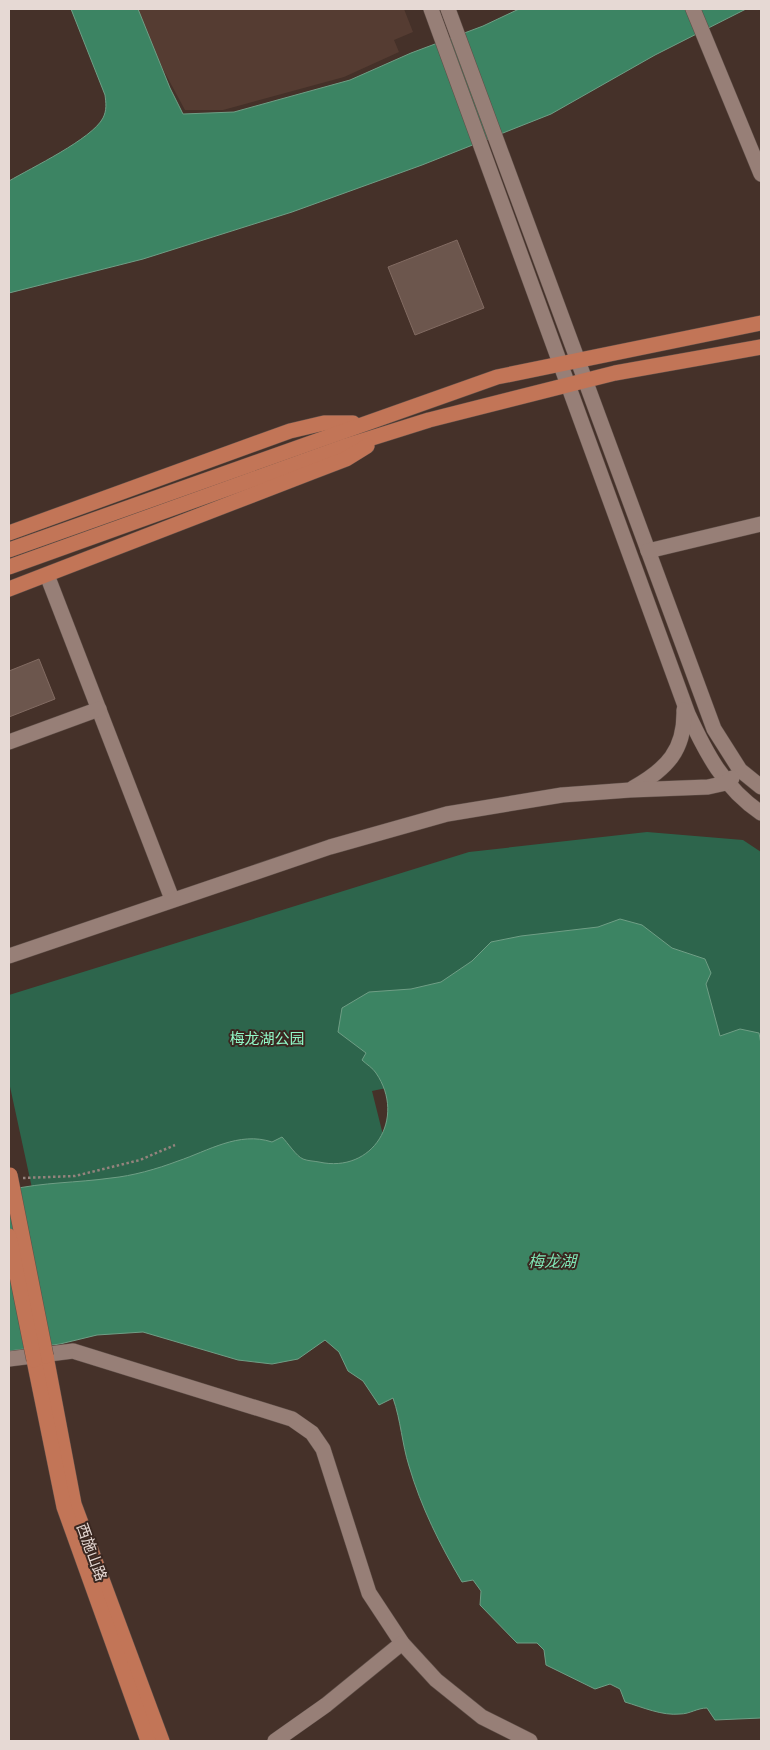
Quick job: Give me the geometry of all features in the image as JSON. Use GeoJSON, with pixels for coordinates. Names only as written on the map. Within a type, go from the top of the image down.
{"type":"FeatureCollection","features":[{"type":"Feature","properties":{"kind":"main road"},"geometry":{"type":"LineString","coordinates":[[9,550],[497,377],[761,323]]}},
{"type":"Feature","properties":{"kind":"main road"},"geometry":{"type":"LineString","coordinates":[[9,567],[430,420],[615,372],[761,347]]}},
{"type":"Feature","properties":{"kind":"main road"},"geometry":{"type":"LineString","coordinates":[[9,532],[290,431],[324,423],[364,423]]}},
{"type":"Feature","properties":{"kind":"main road"},"geometry":{"type":"LineString","coordinates":[[9,590],[346,458],[394,431]]}},
{"type":"Feature","properties":{"kind":"main road"},"geometry":{"type":"LineString","coordinates":[[12,1173],[40,1358]]}},
{"type":"Feature","properties":{"kind":"main road"},"geometry":{"type":"LineString","coordinates":[[9,1236],[40,1358]]}},
{"type":"Feature","properties":{"kind":"main road","name":"西施山路"},"geometry":{"type":"LineString","coordinates":[[40,1358],[64,1507],[148,1741]]}},
{"type":"Feature","properties":{"kind":"main road","name":"西施山路"},"geometry":{"type":"LineString","coordinates":[[40,1358],[74,1504],[162,1741]]}},
{"type":"Feature","properties":{"kind":"street"},"geometry":{"type":"LineString","coordinates":[[431,9],[684,701],[705,750],[726,783],[761,813]]}},
{"type":"Feature","properties":{"kind":"street"},"geometry":{"type":"LineString","coordinates":[[448,9],[714,729],[740,770],[761,787]]}},
{"type":"Feature","properties":{"kind":"street"},"geometry":{"type":"LineString","coordinates":[[693,9],[761,174]]}},
{"type":"Feature","properties":{"kind":"street"},"geometry":{"type":"LineString","coordinates":[[648,551],[761,524]]}},
{"type":"Feature","properties":{"kind":"street"},"geometry":{"type":"LineString","coordinates":[[47,575],[172,899]]}},
{"type":"Feature","properties":{"kind":"street"},"geometry":{"type":"LineString","coordinates":[[630,790],[652,777],[666,765],[678,748],[684,729],[684,701]]}},
{"type":"Feature","properties":{"kind":"street"},"geometry":{"type":"LineString","coordinates":[[9,742],[99,709]]}},
{"type":"Feature","properties":{"kind":"street"},"geometry":{"type":"LineString","coordinates":[[9,956],[172,899],[330,847],[447,814],[562,795],[708,787],[726,783],[740,770]]}},
{"type":"Feature","properties":{"kind":"street"},"geometry":{"type":"LineString","coordinates":[[9,1359],[74,1351],[292,1418],[312,1433],[323,1448],[369,1593],[402,1643],[436,1680],[482,1717],[530,1741]]}},
{"type":"Feature","properties":{"kind":"street"},"geometry":{"type":"LineString","coordinates":[[275,1741],[326,1705],[402,1643]]}},
{"type":"Feature","properties":{"kind":"path"},"geometry":{"type":"LineString","coordinates":[[12,1173],[74,1176],[140,1160],[175,1146]]}},
{"type":"Feature","properties":{"kind":"shaded area"},"geometry":{"type":"Polygon","coordinates":[[[138,9],[404,9],[413,32],[394,40],[399,52],[344,77],[223,110],[185,110],[158,60],[138,9]]]}},
{"type":"Feature","properties":{"kind":"green space","name":"梅龙湖公园"},"geometry":{"type":"Polygon","coordinates":[[[647,832],[743,840],[761,852],[761,1047],[467,1071],[372,1091],[385,1143],[361,1174],[35,1202],[9,1082],[9,995],[469,852],[647,832]]]}},
{"type":"Feature","properties":{"kind":"water"},"geometry":{"type":"Polygon","coordinates":[[[71,9],[138,9],[170,88],[183,114],[234,112],[350,80],[411,53],[483,26],[519,9],[746,9],[655,55],[551,114],[422,165],[292,212],[143,259],[9,293],[9,181],[87,135],[97,126],[105,112],[105,95],[71,9]]]}},
{"type":"Feature","properties":{"kind":"water","name":"梅龙湖"},"geometry":{"type":"Polygon","coordinates":[[[620,919],[642,925],[672,948],[705,959],[711,973],[706,984],[720,1036],[740,1029],[759,1033],[761,1044],[761,1718],[715,1720],[707,1708],[684,1714],[645,1709],[625,1702],[620,1689],[610,1684],[595,1689],[546,1665],[544,1650],[537,1643],[517,1643],[480,1605],[481,1591],[473,1580],[462,1582],[446,1554],[425,1511],[414,1481],[393,1398],[379,1405],[363,1381],[348,1371],[339,1352],[325,1340],[298,1359],[272,1364],[238,1360],[143,1332],[97,1335],[60,1344],[9,1351],[9,1190],[35,1185],[98,1180],[136,1174],[170,1164],[224,1144],[248,1139],[272,1142],[282,1137],[298,1155],[309,1161],[338,1163],[355,1159],[369,1151],[379,1139],[386,1124],[388,1108],[385,1090],[376,1073],[362,1060],[366,1053],[338,1032],[342,1008],[369,992],[411,989],[441,982],[472,961],[491,942],[521,936],[598,927],[620,919]]]}},
{"type":"Feature","properties":{"kind":"building"},"geometry":{"type":"Polygon","coordinates":[[[457,240],[484,308],[415,335],[388,267],[457,240]]]}},
{"type":"Feature","properties":{"kind":"building"},"geometry":{"type":"Polygon","coordinates":[[[39,659],[55,699],[9,717],[9,671],[39,659]]]}}]}
